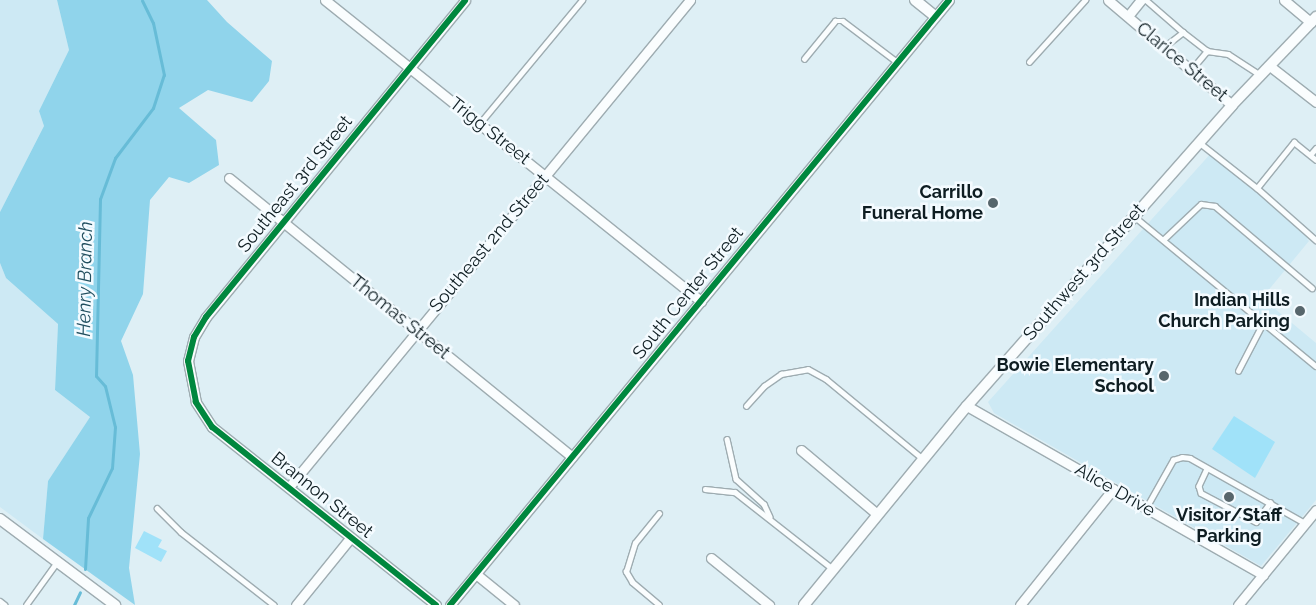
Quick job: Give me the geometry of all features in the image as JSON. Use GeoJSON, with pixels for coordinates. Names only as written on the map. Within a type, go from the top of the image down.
{"type":"FeatureCollection","features":[{"type":"Feature","properties":{"kind":"street","name":"Trigg Street"},"geometry":{"type":"LineString","coordinates":[[325,0],[546,174],[701,301]]}},
{"type":"Feature","properties":{"kind":"street","name":"Southeast 3rd Street"},"geometry":{"type":"LineString","coordinates":[[196,402],[188,361],[194,337],[206,317],[465,0]]}},
{"type":"Feature","properties":{"kind":"street","name":"Southeast 2nd Street"},"geometry":{"type":"LineString","coordinates":[[289,488],[416,331],[690,0]]}},
{"type":"Feature","properties":{"kind":"street"},"geometry":{"type":"LineString","coordinates":[[915,0],[935,16]]}},
{"type":"Feature","properties":{"kind":"street","name":"South Center Street"},"geometry":{"type":"LineString","coordinates":[[450,605],[949,0]]}},
{"type":"Feature","properties":{"kind":"street","name":"Clarice Street"},"geometry":{"type":"LineString","coordinates":[[1108,0],[1232,105]]}},
{"type":"Feature","properties":{"kind":"street"},"geometry":{"type":"LineString","coordinates":[[1128,16],[1142,0]]}},
{"type":"Feature","properties":{"kind":"street"},"geometry":{"type":"LineString","coordinates":[[1284,0],[1314,20]]}},
{"type":"Feature","properties":{"kind":"street","name":"Southwest 3rd Street"},"geometry":{"type":"LineString","coordinates":[[804,605],[967,406],[1232,105],[1271,67],[1314,20]]}},
{"type":"Feature","properties":{"kind":"street"},"geometry":{"type":"LineString","coordinates":[[1271,67],[1316,102]]}},
{"type":"Feature","properties":{"kind":"street","name":"Thomas Street"},"geometry":{"type":"LineString","coordinates":[[228,178],[572,457]]}},
{"type":"Feature","properties":{"kind":"street","name":"Brannon Street"},"geometry":{"type":"LineString","coordinates":[[196,402],[212,427],[436,605]]}},
{"type":"Feature","properties":{"kind":"street","name":"Alice Drive"},"geometry":{"type":"LineString","coordinates":[[967,406],[1263,575]]}},
{"type":"Feature","properties":{"kind":"street"},"geometry":{"type":"LineString","coordinates":[[801,450],[878,514]]}},
{"type":"Feature","properties":{"kind":"street"},"geometry":{"type":"LineString","coordinates":[[1020,605],[1113,489]]}},
{"type":"Feature","properties":{"kind":"street"},"geometry":{"type":"LineString","coordinates":[[1238,605],[1316,510]]}},
{"type":"Feature","properties":{"kind":"street"},"geometry":{"type":"LineString","coordinates":[[0,519],[115,605]]}},
{"type":"Feature","properties":{"kind":"street"},"geometry":{"type":"LineString","coordinates":[[296,605],[351,537]]}},
{"type":"Feature","properties":{"kind":"street"},"geometry":{"type":"LineString","coordinates":[[711,558],[769,605]]}},
{"type":"Feature","properties":{"kind":"street"},"geometry":{"type":"LineString","coordinates":[[476,574],[514,605]]}},
{"type":"Feature","properties":{"kind":"lane"},"geometry":{"type":"LineString","coordinates":[[480,122],[582,0]]}},
{"type":"Feature","properties":{"kind":"lane"},"geometry":{"type":"LineString","coordinates":[[1029,62],[1085,0]]}},
{"type":"Feature","properties":{"kind":"lane"},"geometry":{"type":"LineString","coordinates":[[1146,0],[1207,51],[1228,54],[1262,76]]}},
{"type":"Feature","properties":{"kind":"lane"},"geometry":{"type":"LineString","coordinates":[[804,59],[835,21],[843,21],[897,62]]}},
{"type":"Feature","properties":{"kind":"lane"},"geometry":{"type":"LineString","coordinates":[[1164,47],[1183,32]]}},
{"type":"Feature","properties":{"kind":"lane"},"geometry":{"type":"LineString","coordinates":[[1191,70],[1207,51]]}},
{"type":"Feature","properties":{"kind":"lane"},"geometry":{"type":"LineString","coordinates":[[1199,142],[1257,188],[1316,240]]}},
{"type":"Feature","properties":{"kind":"lane"},"geometry":{"type":"LineString","coordinates":[[1257,188],[1294,142],[1316,160]]}},
{"type":"Feature","properties":{"kind":"lane"},"geometry":{"type":"LineString","coordinates":[[1310,155],[1316,148]]}},
{"type":"Feature","properties":{"kind":"lane"},"geometry":{"type":"LineString","coordinates":[[1163,240],[1201,204],[1215,206],[1312,288]]}},
{"type":"Feature","properties":{"kind":"lane"},"geometry":{"type":"LineString","coordinates":[[1134,216],[1316,366]]}},
{"type":"Feature","properties":{"kind":"lane"},"geometry":{"type":"LineString","coordinates":[[1238,371],[1263,323]]}},
{"type":"Feature","properties":{"kind":"lane"},"geometry":{"type":"LineString","coordinates":[[746,406],[764,386],[780,374],[808,370],[826,379],[923,459]]}},
{"type":"Feature","properties":{"kind":"lane"},"geometry":{"type":"LineString","coordinates":[[727,440],[736,479],[764,504],[770,518]]}},
{"type":"Feature","properties":{"kind":"lane"},"geometry":{"type":"LineString","coordinates":[[1146,508],[1173,460],[1190,458],[1305,523]]}},
{"type":"Feature","properties":{"kind":"lane"},"geometry":{"type":"LineString","coordinates":[[1207,469],[1199,486],[1201,493],[1256,522],[1270,503]]}},
{"type":"Feature","properties":{"kind":"lane"},"geometry":{"type":"LineString","coordinates":[[705,489],[735,492],[833,569]]}},
{"type":"Feature","properties":{"kind":"lane"},"geometry":{"type":"LineString","coordinates":[[157,508],[181,532],[274,605]]}},
{"type":"Feature","properties":{"kind":"lane"},"geometry":{"type":"LineString","coordinates":[[659,513],[635,543],[626,572],[632,582],[659,605]]}},
{"type":"Feature","properties":{"kind":"lane"},"geometry":{"type":"LineString","coordinates":[[26,605],[57,560]]}},
{"type":"Feature","properties":{"kind":"lane"},"geometry":{"type":"LineString","coordinates":[[0,601],[5,605]]}},
{"type":"Feature","properties":{"kind":"shaded area"},"geometry":{"type":"Polygon","coordinates":[[[0,0],[57,0],[69,50],[39,111],[44,126],[0,212],[0,0]]]}},
{"type":"Feature","properties":{"kind":"shaded area"},"geometry":{"type":"Polygon","coordinates":[[[57,0],[207,0],[227,22],[272,61],[269,81],[252,102],[208,90],[179,108],[216,140],[219,165],[189,183],[169,177],[150,200],[143,294],[121,341],[133,375],[140,454],[129,568],[135,605],[43,539],[48,481],[90,417],[55,390],[58,324],[6,278],[0,263],[0,212],[44,126],[39,111],[69,50],[57,0]]]}},
{"type":"Feature","properties":{"kind":"shaded area","name":"Bowie Elementary School"},"geometry":{"type":"Polygon","coordinates":[[[1212,152],[1310,235],[1307,239],[1309,241],[1262,298],[1316,343],[1316,500],[1261,566],[994,413],[988,402],[1212,152]]]}},
{"type":"Feature","properties":{"kind":"shaded area"},"geometry":{"type":"Polygon","coordinates":[[[0,263],[6,278],[58,324],[55,390],[90,417],[48,481],[43,539],[0,507],[0,263]]]}},
{"type":"Feature","properties":{"kind":"shaded area"},"geometry":{"type":"Polygon","coordinates":[[[1234,416],[1275,442],[1255,478],[1212,449],[1234,416]]]}},
{"type":"Feature","properties":{"kind":"shaded area"},"geometry":{"type":"Polygon","coordinates":[[[144,531],[162,540],[158,547],[167,551],[161,562],[135,548],[144,531]]]}},
{"type":"Feature","properties":{"kind":"waterway","name":"Henry Branch"},"geometry":{"type":"LineString","coordinates":[[85,569],[88,518],[112,468],[115,427],[105,386],[96,376],[100,199],[115,158],[153,108],[164,75],[153,23],[142,0]]}},
{"type":"Feature","properties":{"kind":"waterway","name":"Henry Branch"},"geometry":{"type":"LineString","coordinates":[[74,605],[80,592]]}},
{"type":"Feature","properties":{"kind":"cycle path"},"geometry":{"type":"LineString","coordinates":[[436,605],[212,427],[196,402],[188,361],[194,337],[206,317],[465,0]]}},
{"type":"Feature","properties":{"kind":"cycle path"},"geometry":{"type":"LineString","coordinates":[[450,605],[949,0]]}},
{"type":"Feature","properties":{"kind":"place","name":"Carrillo Funeral Home"},"geometry":{"type":"Point","coordinates":[993,203]}},
{"type":"Feature","properties":{"kind":"place","name":"Indian Hills Church Parking"},"geometry":{"type":"Point","coordinates":[1300,311]}},
{"type":"Feature","properties":{"kind":"place","name":"Bowie Elementary School"},"geometry":{"type":"Point","coordinates":[1164,376]}},
{"type":"Feature","properties":{"kind":"place","name":"Visitor/Staff Parking"},"geometry":{"type":"Point","coordinates":[1229,497]}}]}
